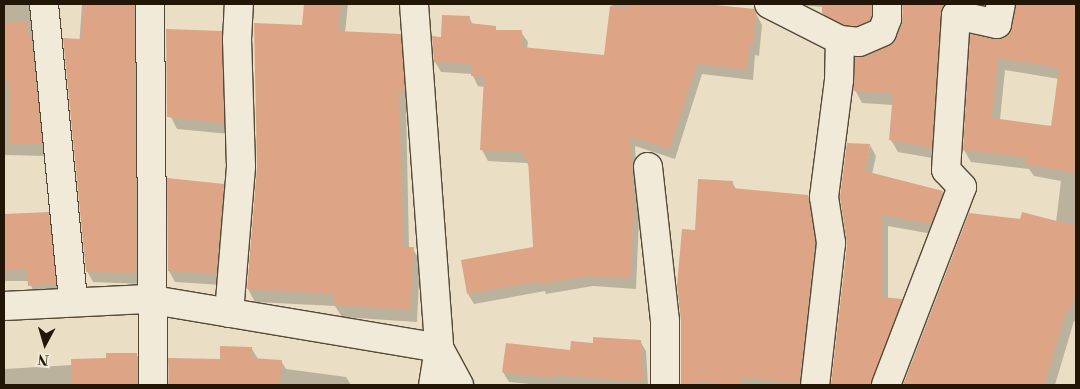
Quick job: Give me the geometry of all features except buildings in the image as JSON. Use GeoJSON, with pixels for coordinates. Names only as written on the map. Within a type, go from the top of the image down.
{"type":"FeatureCollection","features":[{"type":"Feature","properties":{"kind":"street"},"geometry":{"type":"LineString","coordinates":[[44,4],[73,302]]}},
{"type":"Feature","properties":{"kind":"street"},"geometry":{"type":"LineString","coordinates":[[150,4],[153,385]]}},
{"type":"Feature","properties":{"kind":"street"},"geometry":{"type":"LineString","coordinates":[[230,313],[241,166],[237,40],[239,4]]}},
{"type":"Feature","properties":{"kind":"street"},"geometry":{"type":"LineString","coordinates":[[414,4],[439,348],[433,385]]}},
{"type":"Feature","properties":{"kind":"street"},"geometry":{"type":"LineString","coordinates":[[769,4],[840,40],[859,42],[882,32],[888,4]]}},
{"type":"Feature","properties":{"kind":"street"},"geometry":{"type":"LineString","coordinates":[[886,385],[962,187],[946,170],[956,15],[997,24],[1001,4]]}},
{"type":"Feature","properties":{"kind":"street"},"geometry":{"type":"LineString","coordinates":[[816,385],[831,243],[824,197],[839,80],[840,40]]}},
{"type":"Feature","properties":{"kind":"street"},"geometry":{"type":"LineString","coordinates":[[648,168],[665,321],[665,385]]}},
{"type":"Feature","properties":{"kind":"street"},"geometry":{"type":"LineString","coordinates":[[4,306],[152,300],[439,348]]}},
{"type":"Feature","properties":{"kind":"street"},"geometry":{"type":"LineString","coordinates":[[439,348],[459,385]]}}]}
